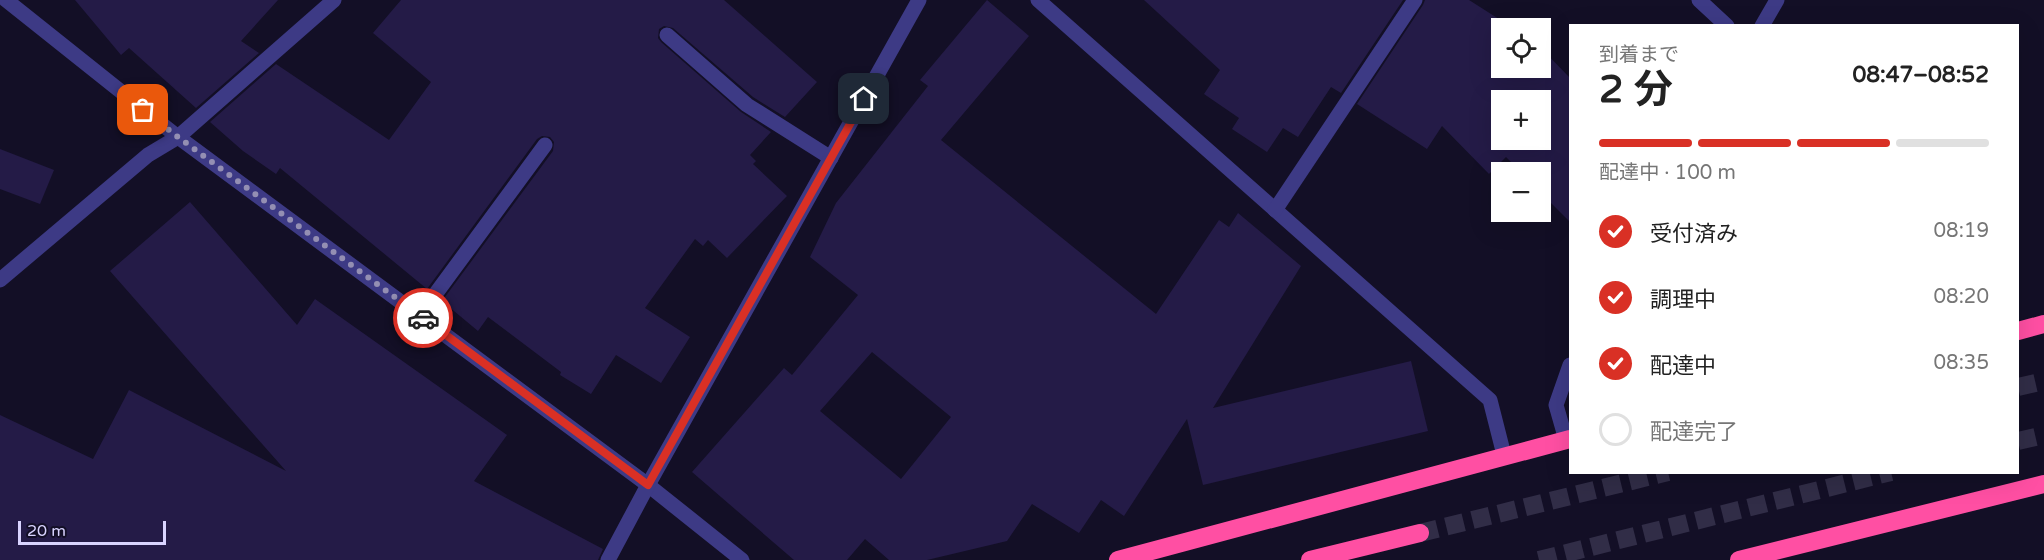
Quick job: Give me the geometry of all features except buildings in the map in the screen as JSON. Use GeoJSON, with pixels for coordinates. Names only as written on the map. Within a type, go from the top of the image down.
{"type":"FeatureCollection","features":[{"type":"Feature","properties":{"kind":"highway"},"geometry":{"type":"LineString","coordinates":[[2019,331],[2044,324]]}},
{"type":"Feature","properties":{"kind":"highway"},"geometry":{"type":"LineString","coordinates":[[1118,560],[1568,439]]}},
{"type":"Feature","properties":{"kind":"highway"},"geometry":{"type":"LineString","coordinates":[[1739,560],[2044,484]]}},
{"type":"Feature","properties":{"kind":"highway"},"geometry":{"type":"LineString","coordinates":[[1310,560],[1420,533]]}},
{"type":"Feature","properties":{"kind":"street"},"geometry":{"type":"LineString","coordinates":[[6,0],[178,137],[648,485],[742,560]]}},
{"type":"Feature","properties":{"kind":"street"},"geometry":{"type":"LineString","coordinates":[[0,280],[148,155],[178,137],[334,0]]}},
{"type":"Feature","properties":{"kind":"street"},"geometry":{"type":"LineString","coordinates":[[609,560],[648,485],[919,0]]}},
{"type":"Feature","properties":{"kind":"street"},"geometry":{"type":"LineString","coordinates":[[1038,0],[1490,400],[1504,455]]}},
{"type":"Feature","properties":{"kind":"street"},"geometry":{"type":"LineString","coordinates":[[1275,210],[1415,0]]}},
{"type":"Feature","properties":{"kind":"street"},"geometry":{"type":"LineString","coordinates":[[1699,0],[1725,24]]}},
{"type":"Feature","properties":{"kind":"street"},"geometry":{"type":"LineString","coordinates":[[1763,24],[1777,0]]}},
{"type":"Feature","properties":{"kind":"street"},"geometry":{"type":"LineString","coordinates":[[667,35],[747,105],[831,158]]}},
{"type":"Feature","properties":{"kind":"street"},"geometry":{"type":"LineString","coordinates":[[420,315],[545,145]]}},
{"type":"Feature","properties":{"kind":"street"},"geometry":{"type":"LineString","coordinates":[[1568,439],[1556,405],[1569,368]]}},
{"type":"Feature","properties":{"kind":"tunnel"},"geometry":{"type":"LineString","coordinates":[[2019,387],[2044,381]]}},
{"type":"Feature","properties":{"kind":"tunnel"},"geometry":{"type":"LineString","coordinates":[[2019,441],[2044,435]]}},
{"type":"Feature","properties":{"kind":"tunnel"},"geometry":{"type":"LineString","coordinates":[[1420,533],[1660,474]]}},
{"type":"Feature","properties":{"kind":"tunnel"},"geometry":{"type":"LineString","coordinates":[[1539,560],[1883,474]]}},
{"type":"Feature","properties":{"kind":"way so far"},"geometry":{"type":"LineString","coordinates":[[143,110],[423,318]]}},
{"type":"Feature","properties":{"kind":"route"},"geometry":{"type":"LineString","coordinates":[[423,318],[648,485],[864,99]]}}]}
